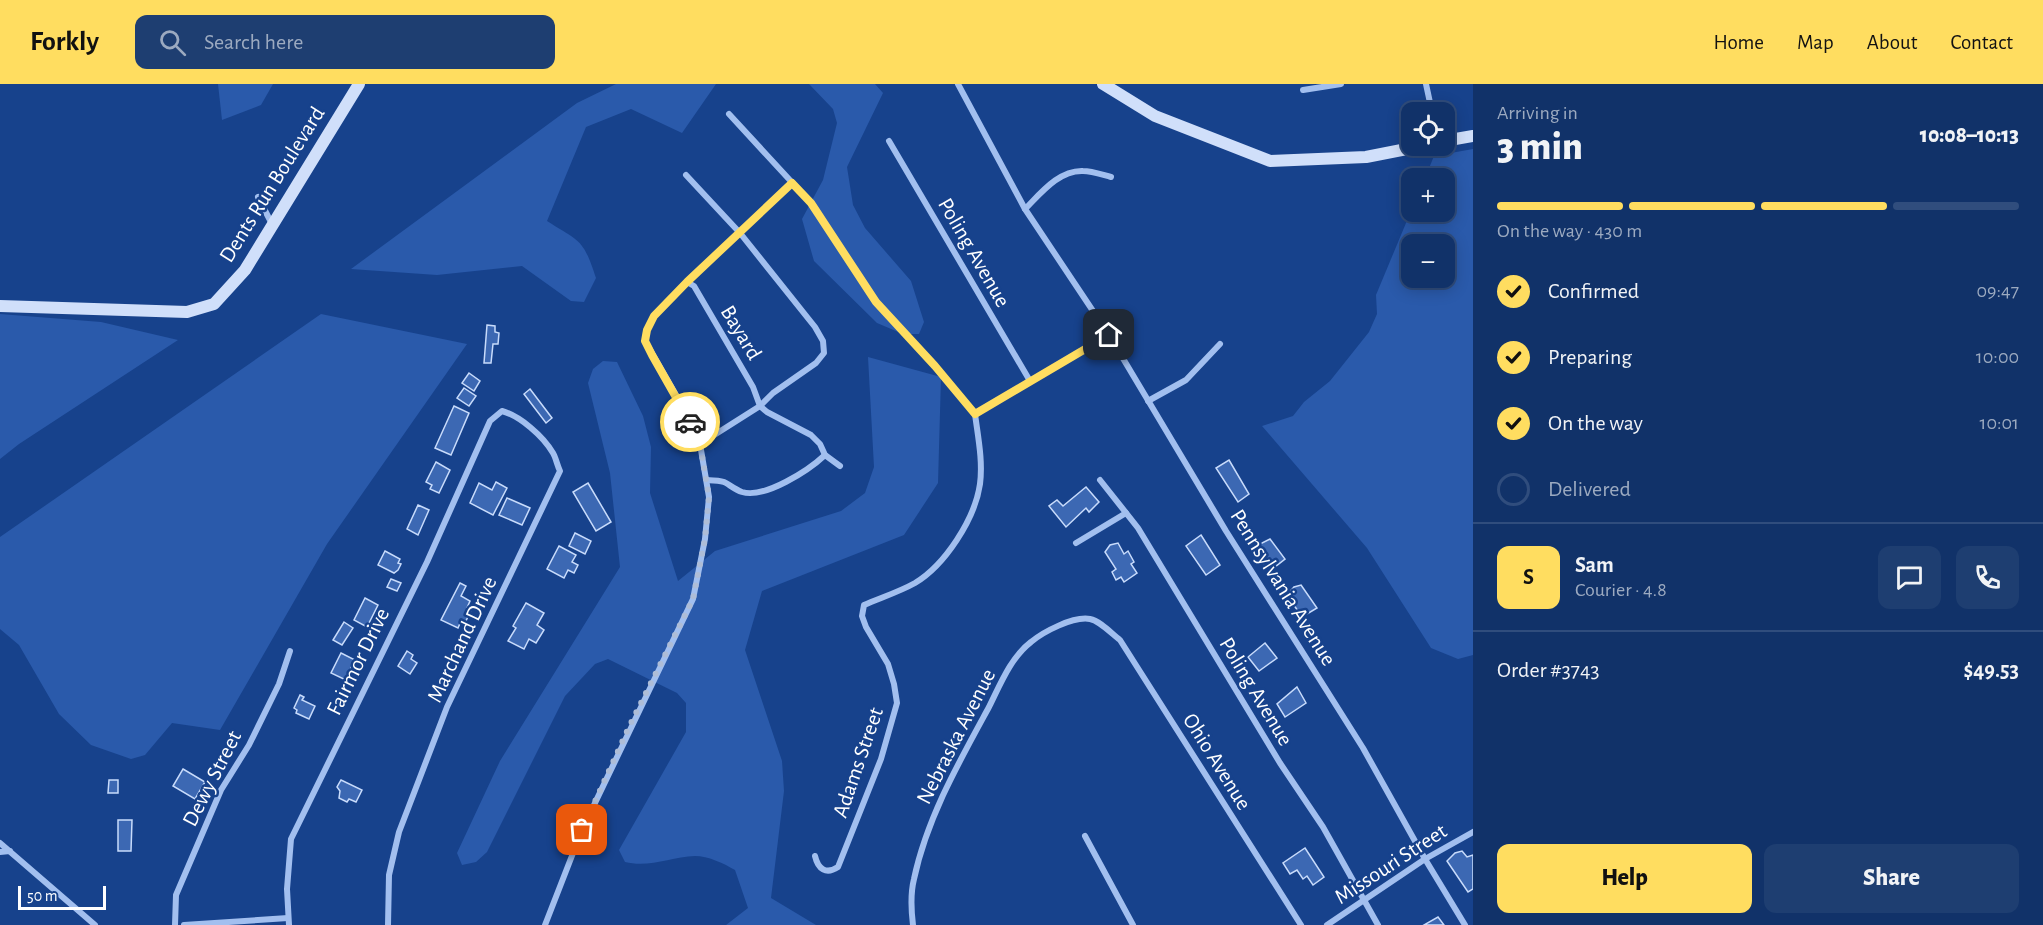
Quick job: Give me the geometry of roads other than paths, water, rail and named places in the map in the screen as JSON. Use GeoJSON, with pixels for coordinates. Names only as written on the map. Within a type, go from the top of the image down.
{"type":"FeatureCollection","features":[{"type":"Feature","properties":{"kind":"street","name":"Dents Run Boulevard"},"geometry":{"type":"LineString","coordinates":[[0,306],[187,312],[214,304],[245,270],[358,84]]}},
{"type":"Feature","properties":{"kind":"street","name":"Pennsylvania Avenue"},"geometry":{"type":"LineString","coordinates":[[958,84],[1025,209],[1109,335],[1226,531],[1364,748],[1425,859],[1465,925]]}},
{"type":"Feature","properties":{"kind":"street"},"geometry":{"type":"LineString","coordinates":[[1103,84],[1155,116],[1270,161],[1366,157],[1401,150]]}},
{"type":"Feature","properties":{"kind":"street"},"geometry":{"type":"LineString","coordinates":[[1303,90],[1341,84]]}},
{"type":"Feature","properties":{"kind":"street"},"geometry":{"type":"LineString","coordinates":[[1426,84],[1430,102]]}},
{"type":"Feature","properties":{"kind":"street"},"geometry":{"type":"LineString","coordinates":[[729,114],[811,203],[876,302],[935,366],[975,414],[1109,335]]}},
{"type":"Feature","properties":{"kind":"street"},"geometry":{"type":"LineString","coordinates":[[1455,139],[1473,136]]}},
{"type":"Feature","properties":{"kind":"street","name":"Poling Avenue"},"geometry":{"type":"LineString","coordinates":[[889,141],[1030,381]]}},
{"type":"Feature","properties":{"kind":"street"},"geometry":{"type":"LineString","coordinates":[[1025,209],[1056,180],[1070,172],[1085,170],[1111,177]]}},
{"type":"Feature","properties":{"kind":"street"},"geometry":{"type":"LineString","coordinates":[[686,175],[740,233],[815,327],[823,341],[824,353],[816,363],[773,393],[760,406],[700,444]]}},
{"type":"Feature","properties":{"kind":"street"},"geometry":{"type":"LineString","coordinates":[[545,925],[582,830],[629,727],[693,599],[705,539],[709,497],[700,444],[680,402],[645,341],[647,330],[654,316],[687,282],[792,183]]}},
{"type":"Feature","properties":{"kind":"street"},"geometry":{"type":"LineString","coordinates":[[258,197],[273,227]]}},
{"type":"Feature","properties":{"kind":"street","name":"Bayard"},"geometry":{"type":"LineString","coordinates":[[687,282],[694,286],[727,341],[753,387],[760,406]]}},
{"type":"Feature","properties":{"kind":"street"},"geometry":{"type":"LineString","coordinates":[[1148,401],[1186,380],[1220,344]]}},
{"type":"Feature","properties":{"kind":"street"},"geometry":{"type":"LineString","coordinates":[[760,406],[811,435],[820,444],[825,455],[840,466]]}},
{"type":"Feature","properties":{"kind":"street","name":"Marchand Drive"},"geometry":{"type":"LineString","coordinates":[[388,925],[389,875],[399,832],[447,707],[560,471],[553,453],[515,414],[502,411],[490,421]]}},
{"type":"Feature","properties":{"kind":"street","name":"Adams Street"},"geometry":{"type":"LineString","coordinates":[[815,856],[819,867],[825,871],[832,871],[838,867],[881,759],[897,703],[892,674],[862,616],[864,605],[915,582],[932,569],[959,537],[971,512],[980,484],[980,452],[975,414]]}},
{"type":"Feature","properties":{"kind":"street","name":"Fairmor Drive"},"geometry":{"type":"LineString","coordinates":[[288,922],[287,889],[291,839],[427,561],[490,421]]}},
{"type":"Feature","properties":{"kind":"street"},"geometry":{"type":"LineString","coordinates":[[707,480],[724,482],[742,492],[753,494],[778,485],[813,466],[825,455]]}},
{"type":"Feature","properties":{"kind":"street","name":"Poling Avenue"},"geometry":{"type":"LineString","coordinates":[[1100,480],[1138,528],[1280,763],[1323,827],[1378,925]]}},
{"type":"Feature","properties":{"kind":"street"},"geometry":{"type":"LineString","coordinates":[[1076,543],[1126,513]]}},
{"type":"Feature","properties":{"kind":"street","name":"Nebraska Avenue"},"geometry":{"type":"LineString","coordinates":[[913,925],[910,898],[926,836],[956,767],[1011,666],[1030,642],[1056,627],[1081,619],[1091,619],[1098,623]]}},
{"type":"Feature","properties":{"kind":"street","name":"Ohio Avenue"},"geometry":{"type":"LineString","coordinates":[[1098,623],[1120,640],[1301,925]]}},
{"type":"Feature","properties":{"kind":"street","name":"Dewy Street"},"geometry":{"type":"LineString","coordinates":[[175,925],[176,894],[221,790],[249,745],[279,684],[290,651]]}},
{"type":"Feature","properties":{"kind":"street","name":"Missouri Street"},"geometry":{"type":"LineString","coordinates":[[1327,925],[1425,859],[1473,832]]}},
{"type":"Feature","properties":{"kind":"street"},"geometry":{"type":"LineString","coordinates":[[1085,836],[1133,925]]}},
{"type":"Feature","properties":{"kind":"street"},"geometry":{"type":"LineString","coordinates":[[0,843],[95,925]]}},
{"type":"Feature","properties":{"kind":"street"},"geometry":{"type":"LineString","coordinates":[[0,852],[10,851]]}},
{"type":"Feature","properties":{"kind":"street"},"geometry":{"type":"LineString","coordinates":[[184,925],[288,922]]}}]}
